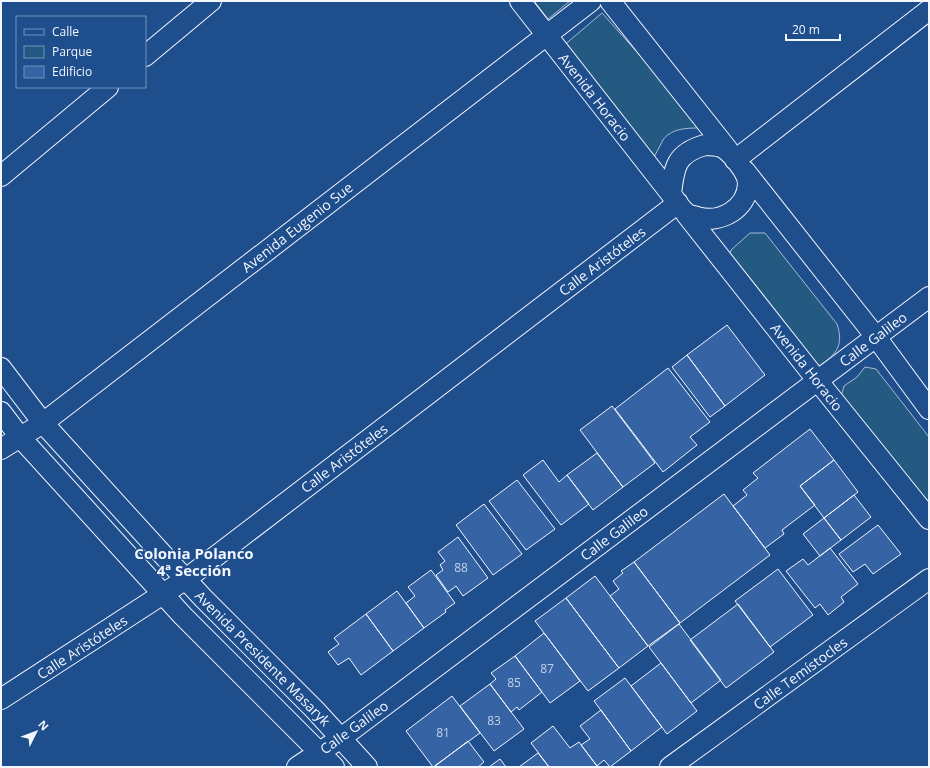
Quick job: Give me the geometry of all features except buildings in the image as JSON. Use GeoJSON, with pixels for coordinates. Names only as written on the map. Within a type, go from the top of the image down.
{"type":"FeatureCollection","features":[{"type":"Feature","properties":{"kind":"street"},"geometry":{"type":"LineString","coordinates":[[146,55],[211,1]]}},
{"type":"Feature","properties":{"kind":"street","name":"Avenida Horacio"},"geometry":{"type":"LineString","coordinates":[[520,1],[817,380],[929,519]]}},
{"type":"Feature","properties":{"kind":"street","name":"Avenida Eugenio Sue"},"geometry":{"type":"LineString","coordinates":[[1,449],[43,423],[591,1]]}},
{"type":"Feature","properties":{"kind":"street"},"geometry":{"type":"LineString","coordinates":[[610,1],[876,337],[929,409]]}},
{"type":"Feature","properties":{"kind":"street"},"geometry":{"type":"LineString","coordinates":[[736,160],[929,10]]}},
{"type":"Feature","properties":{"kind":"street"},"geometry":{"type":"LineString","coordinates":[[1,176],[107,88]]}},
{"type":"Feature","properties":{"kind":"street"},"geometry":{"type":"LineString","coordinates":[[705,145],[717,145],[736,160],[748,183],[745,196],[738,208],[727,216],[714,219],[700,218],[678,203],[676,166],[683,156],[693,148],[705,145]]}},
{"type":"Feature","properties":{"kind":"street","name":"Calle Aristóteles"},"geometry":{"type":"LineString","coordinates":[[1,699],[186,579],[678,203]]}},
{"type":"Feature","properties":{"kind":"street","name":"Calle Galileo"},"geometry":{"type":"LineString","coordinates":[[297,767],[341,738],[929,297]]}},
{"type":"Feature","properties":{"kind":"street","name":"Avenida Presidente Masaryk"},"geometry":{"type":"LineString","coordinates":[[1,368],[43,423],[186,579],[341,738],[367,767]]}},
{"type":"Feature","properties":{"kind":"street","name":"Avenida Presidente Masaryk"},"geometry":{"type":"LineString","coordinates":[[1,412],[20,437],[183,616],[334,767]]}},
{"type":"Feature","properties":{"kind":"street","name":"Calle Temístocles"},"geometry":{"type":"LineString","coordinates":[[670,767],[929,579]]}},
{"type":"Feature","properties":{"kind":"green space"},"geometry":{"type":"Polygon","coordinates":[[[534,1],[570,1],[548,19],[534,1]]]}},
{"type":"Feature","properties":{"kind":"green space"},"geometry":{"type":"Polygon","coordinates":[[[602,13],[705,128],[682,129],[671,133],[663,140],[652,161],[562,47],[602,13]]]}},
{"type":"Feature","properties":{"kind":"green space"},"geometry":{"type":"Polygon","coordinates":[[[750,233],[765,233],[837,324],[840,339],[839,345],[828,360],[815,369],[728,264],[731,250],[750,233]]]}},
{"type":"Feature","properties":{"kind":"green space"},"geometry":{"type":"Polygon","coordinates":[[[865,367],[876,369],[929,437],[929,512],[841,397],[844,386],[857,377],[865,367]]]}},
{"type":"Feature","properties":{"kind":"district","name":"Colonia Polanco 4ª Sección"},"geometry":{"type":"Point","coordinates":[194,562]}}]}
